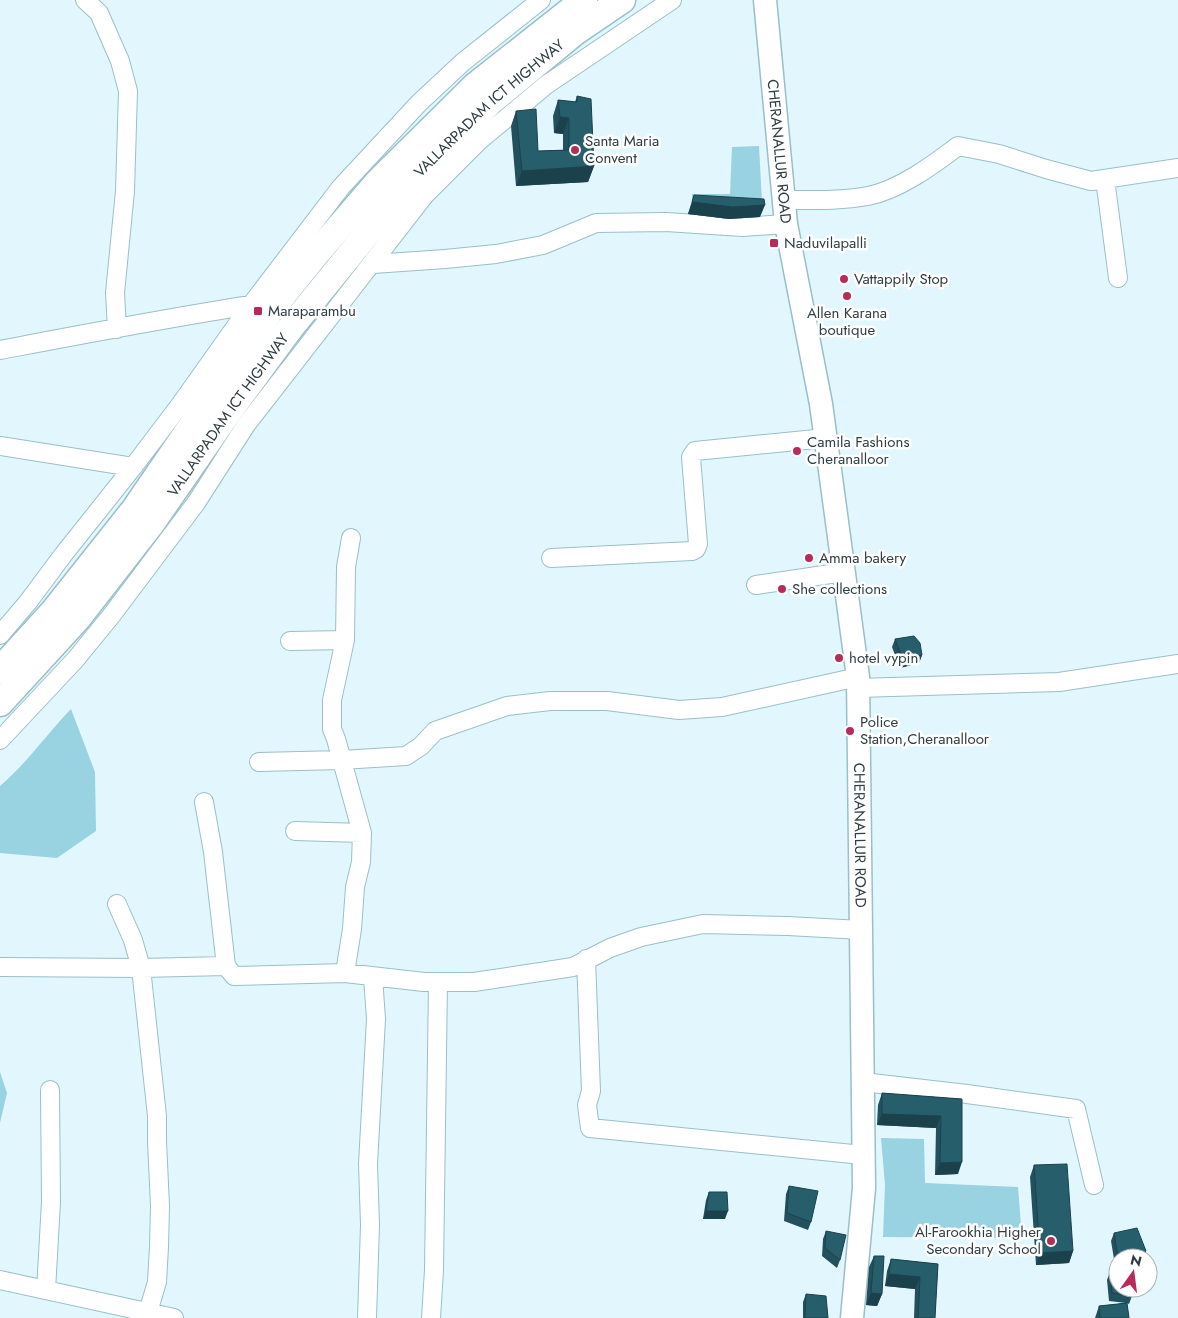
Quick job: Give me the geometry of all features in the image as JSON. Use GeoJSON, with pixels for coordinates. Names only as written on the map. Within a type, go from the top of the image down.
{"type":"FeatureCollection","features":[{"type":"Feature","properties":{"kind":"highway","name":"VALLARPADAM ICT HIGHWAY"},"geometry":{"type":"LineString","coordinates":[[0,703],[77,618],[142,517],[221,404],[291,327],[310,282],[378,182],[475,86],[584,0]]}},
{"type":"Feature","properties":{"kind":"highway","name":"VALLARPADAM ICT HIGHWAY"},"geometry":{"type":"LineString","coordinates":[[221,404],[263,305],[310,282],[490,102],[575,32],[622,0]]}},
{"type":"Feature","properties":{"kind":"highway","name":"VALLARPADAM ICT HIGHWAY"},"geometry":{"type":"LineString","coordinates":[[0,670],[142,517]]}},
{"type":"Feature","properties":{"kind":"main road","name":"CHERANALLUR ROAD"},"geometry":{"type":"LineString","coordinates":[[765,0],[786,224],[821,404],[858,682],[864,1188],[852,1318]]}},
{"type":"Feature","properties":{"kind":"street"},"geometry":{"type":"LineString","coordinates":[[85,0],[99,13],[120,61],[128,91],[125,190],[115,294],[118,329]]}},
{"type":"Feature","properties":{"kind":"street"},"geometry":{"type":"LineString","coordinates":[[0,350],[118,329],[175,316],[263,305],[341,187],[419,103],[463,62],[541,0]]}},
{"type":"Feature","properties":{"kind":"street"},"geometry":{"type":"LineString","coordinates":[[0,635],[133,467],[221,404],[373,264],[424,196],[480,140],[546,86],[672,0]]}},
{"type":"Feature","properties":{"kind":"street"},"geometry":{"type":"LineString","coordinates":[[783,200],[868,196],[891,188],[924,170],[958,146],[999,154],[1046,170],[1091,181],[1178,168]]}},
{"type":"Feature","properties":{"kind":"street"},"geometry":{"type":"LineString","coordinates":[[1105,179],[1118,278]]}},
{"type":"Feature","properties":{"kind":"street"},"geometry":{"type":"LineString","coordinates":[[373,264],[496,254],[543,245],[596,223],[666,222],[742,227],[786,224]]}},
{"type":"Feature","properties":{"kind":"street"},"geometry":{"type":"LineString","coordinates":[[0,740],[75,660],[111,616],[196,503],[221,404]]}},
{"type":"Feature","properties":{"kind":"street"},"geometry":{"type":"LineString","coordinates":[[551,558],[692,551],[696,549],[698,544],[691,457],[695,452],[826,438]]}},
{"type":"Feature","properties":{"kind":"street"},"geometry":{"type":"LineString","coordinates":[[0,446],[133,467]]}},
{"type":"Feature","properties":{"kind":"street"},"geometry":{"type":"LineString","coordinates":[[345,973],[352,929],[355,887],[361,862],[362,834],[332,729],[332,700],[345,640],[346,567],[351,538]]}},
{"type":"Feature","properties":{"kind":"street"},"geometry":{"type":"LineString","coordinates":[[756,585],[844,572]]}},
{"type":"Feature","properties":{"kind":"street"},"geometry":{"type":"LineString","coordinates":[[290,640],[345,640]]}},
{"type":"Feature","properties":{"kind":"street"},"geometry":{"type":"LineString","coordinates":[[259,762],[406,756],[421,746],[435,731],[507,706],[550,701],[608,701],[678,710],[722,707],[858,682],[1059,682],[1178,664]]}},
{"type":"Feature","properties":{"kind":"street"},"geometry":{"type":"LineString","coordinates":[[204,802],[213,852],[226,966],[234,976],[345,973],[438,982],[474,982],[572,967],[610,948],[642,937],[703,924],[861,930]]}},
{"type":"Feature","properties":{"kind":"street"},"geometry":{"type":"LineString","coordinates":[[295,830],[362,834]]}},
{"type":"Feature","properties":{"kind":"street"},"geometry":{"type":"LineString","coordinates":[[117,904],[141,968],[157,1116],[160,1206],[157,1282],[148,1312]]}},
{"type":"Feature","properties":{"kind":"street"},"geometry":{"type":"LineString","coordinates":[[586,959],[590,1091],[587,1105],[590,1128],[863,1155]]}},
{"type":"Feature","properties":{"kind":"street"},"geometry":{"type":"LineString","coordinates":[[0,966],[141,968],[226,966]]}},
{"type":"Feature","properties":{"kind":"street"},"geometry":{"type":"LineString","coordinates":[[367,1318],[370,1224],[368,1164],[376,1019],[373,977]]}},
{"type":"Feature","properties":{"kind":"street"},"geometry":{"type":"LineString","coordinates":[[431,1318],[434,1270],[438,982]]}},
{"type":"Feature","properties":{"kind":"street"},"geometry":{"type":"LineString","coordinates":[[863,1082],[1076,1109],[1094,1185]]}},
{"type":"Feature","properties":{"kind":"street"},"geometry":{"type":"LineString","coordinates":[[46,1290],[51,1202],[50,1090]]}},
{"type":"Feature","properties":{"kind":"street"},"geometry":{"type":"LineString","coordinates":[[0,1280],[174,1318]]}},
{"type":"Feature","properties":{"kind":"shaded area"},"geometry":{"type":"Polygon","coordinates":[[[759,146],[762,202],[692,201],[692,194],[730,194],[732,147],[759,146]]]}},
{"type":"Feature","properties":{"kind":"shaded area"},"geometry":{"type":"Polygon","coordinates":[[[71,709],[95,772],[96,831],[57,858],[0,853],[0,786],[19,768],[71,709]]]}},
{"type":"Feature","properties":{"kind":"shaded area"},"geometry":{"type":"Polygon","coordinates":[[[0,1072],[7,1093],[0,1123],[0,1072]]]}},
{"type":"Feature","properties":{"kind":"shaded area"},"geometry":{"type":"Polygon","coordinates":[[[881,1138],[924,1139],[925,1183],[1018,1187],[1022,1238],[883,1237],[885,1185],[881,1138]]]}},
{"type":"Feature","properties":{"kind":"building"},"geometry":{"type":"Polygon","coordinates":[[[577,96],[591,99],[594,166],[522,171],[516,111],[536,109],[538,151],[569,150],[569,118],[560,117],[558,100],[577,102],[577,96]]]}},
{"type":"Feature","properties":{"kind":"building"},"geometry":{"type":"Polygon","coordinates":[[[694,195],[764,199],[765,205],[733,207],[692,202],[694,195]]]}},
{"type":"Feature","properties":{"kind":"building"},"geometry":{"type":"Polygon","coordinates":[[[914,636],[920,643],[922,655],[903,660],[895,639],[914,636]]]}},
{"type":"Feature","properties":{"kind":"building"},"geometry":{"type":"Polygon","coordinates":[[[882,1093],[962,1099],[962,1162],[940,1163],[941,1116],[882,1114],[882,1093]]]}},
{"type":"Feature","properties":{"kind":"building","name":"Al-Farookhia Higher Secondary School"},"geometry":{"type":"Polygon","coordinates":[[[1067,1164],[1073,1251],[1040,1253],[1034,1165],[1067,1164]]]}},
{"type":"Feature","properties":{"kind":"building"},"geometry":{"type":"Polygon","coordinates":[[[789,1186],[818,1191],[811,1222],[787,1213],[789,1186]]]}},
{"type":"Feature","properties":{"kind":"building"},"geometry":{"type":"Polygon","coordinates":[[[709,1192],[727,1192],[728,1211],[706,1211],[709,1192]]]}},
{"type":"Feature","properties":{"kind":"building"},"geometry":{"type":"Polygon","coordinates":[[[1137,1228],[1145,1248],[1116,1248],[1114,1233],[1137,1228]]]}},
{"type":"Feature","properties":{"kind":"building"},"geometry":{"type":"Polygon","coordinates":[[[826,1231],[846,1235],[840,1260],[825,1248],[826,1231]]]}},
{"type":"Feature","properties":{"kind":"building"},"geometry":{"type":"Polygon","coordinates":[[[874,1256],[884,1256],[882,1294],[871,1293],[874,1256]]]}},
{"type":"Feature","properties":{"kind":"building"},"geometry":{"type":"Polygon","coordinates":[[[891,1259],[938,1264],[935,1318],[918,1318],[920,1277],[889,1274],[891,1259]]]}},
{"type":"Feature","properties":{"kind":"building"},"geometry":{"type":"Polygon","coordinates":[[[806,1294],[826,1296],[828,1318],[805,1318],[806,1294]]]}},
{"type":"Feature","properties":{"kind":"building"},"geometry":{"type":"Polygon","coordinates":[[[1127,1303],[1129,1318],[1100,1318],[1099,1306],[1127,1303]]]}},
{"type":"Feature","properties":{"kind":"place","name":"Santa Maria Convent"},"geometry":{"type":"Point","coordinates":[575,150]}},
{"type":"Feature","properties":{"kind":"place","name":"Naduvilapalli"},"geometry":{"type":"Point","coordinates":[774,243]}},
{"type":"Feature","properties":{"kind":"place","name":"Vattappily Stop"},"geometry":{"type":"Point","coordinates":[844,279]}},
{"type":"Feature","properties":{"kind":"place","name":"Allen Karana boutique"},"geometry":{"type":"Point","coordinates":[847,296]}},
{"type":"Feature","properties":{"kind":"place","name":"Maraparambu"},"geometry":{"type":"Point","coordinates":[258,311]}},
{"type":"Feature","properties":{"kind":"place","name":"Camila Fashions Cheranalloor"},"geometry":{"type":"Point","coordinates":[797,451]}},
{"type":"Feature","properties":{"kind":"place","name":"Amma bakery"},"geometry":{"type":"Point","coordinates":[809,558]}},
{"type":"Feature","properties":{"kind":"place","name":"She collections"},"geometry":{"type":"Point","coordinates":[782,589]}},
{"type":"Feature","properties":{"kind":"place","name":"hotel vypin"},"geometry":{"type":"Point","coordinates":[839,658]}},
{"type":"Feature","properties":{"kind":"place","name":"Police Station,Cheranalloor"},"geometry":{"type":"Point","coordinates":[850,731]}},
{"type":"Feature","properties":{"kind":"place","name":"Al-Farookhia Higher Secondary School"},"geometry":{"type":"Point","coordinates":[1051,1241]}}]}
